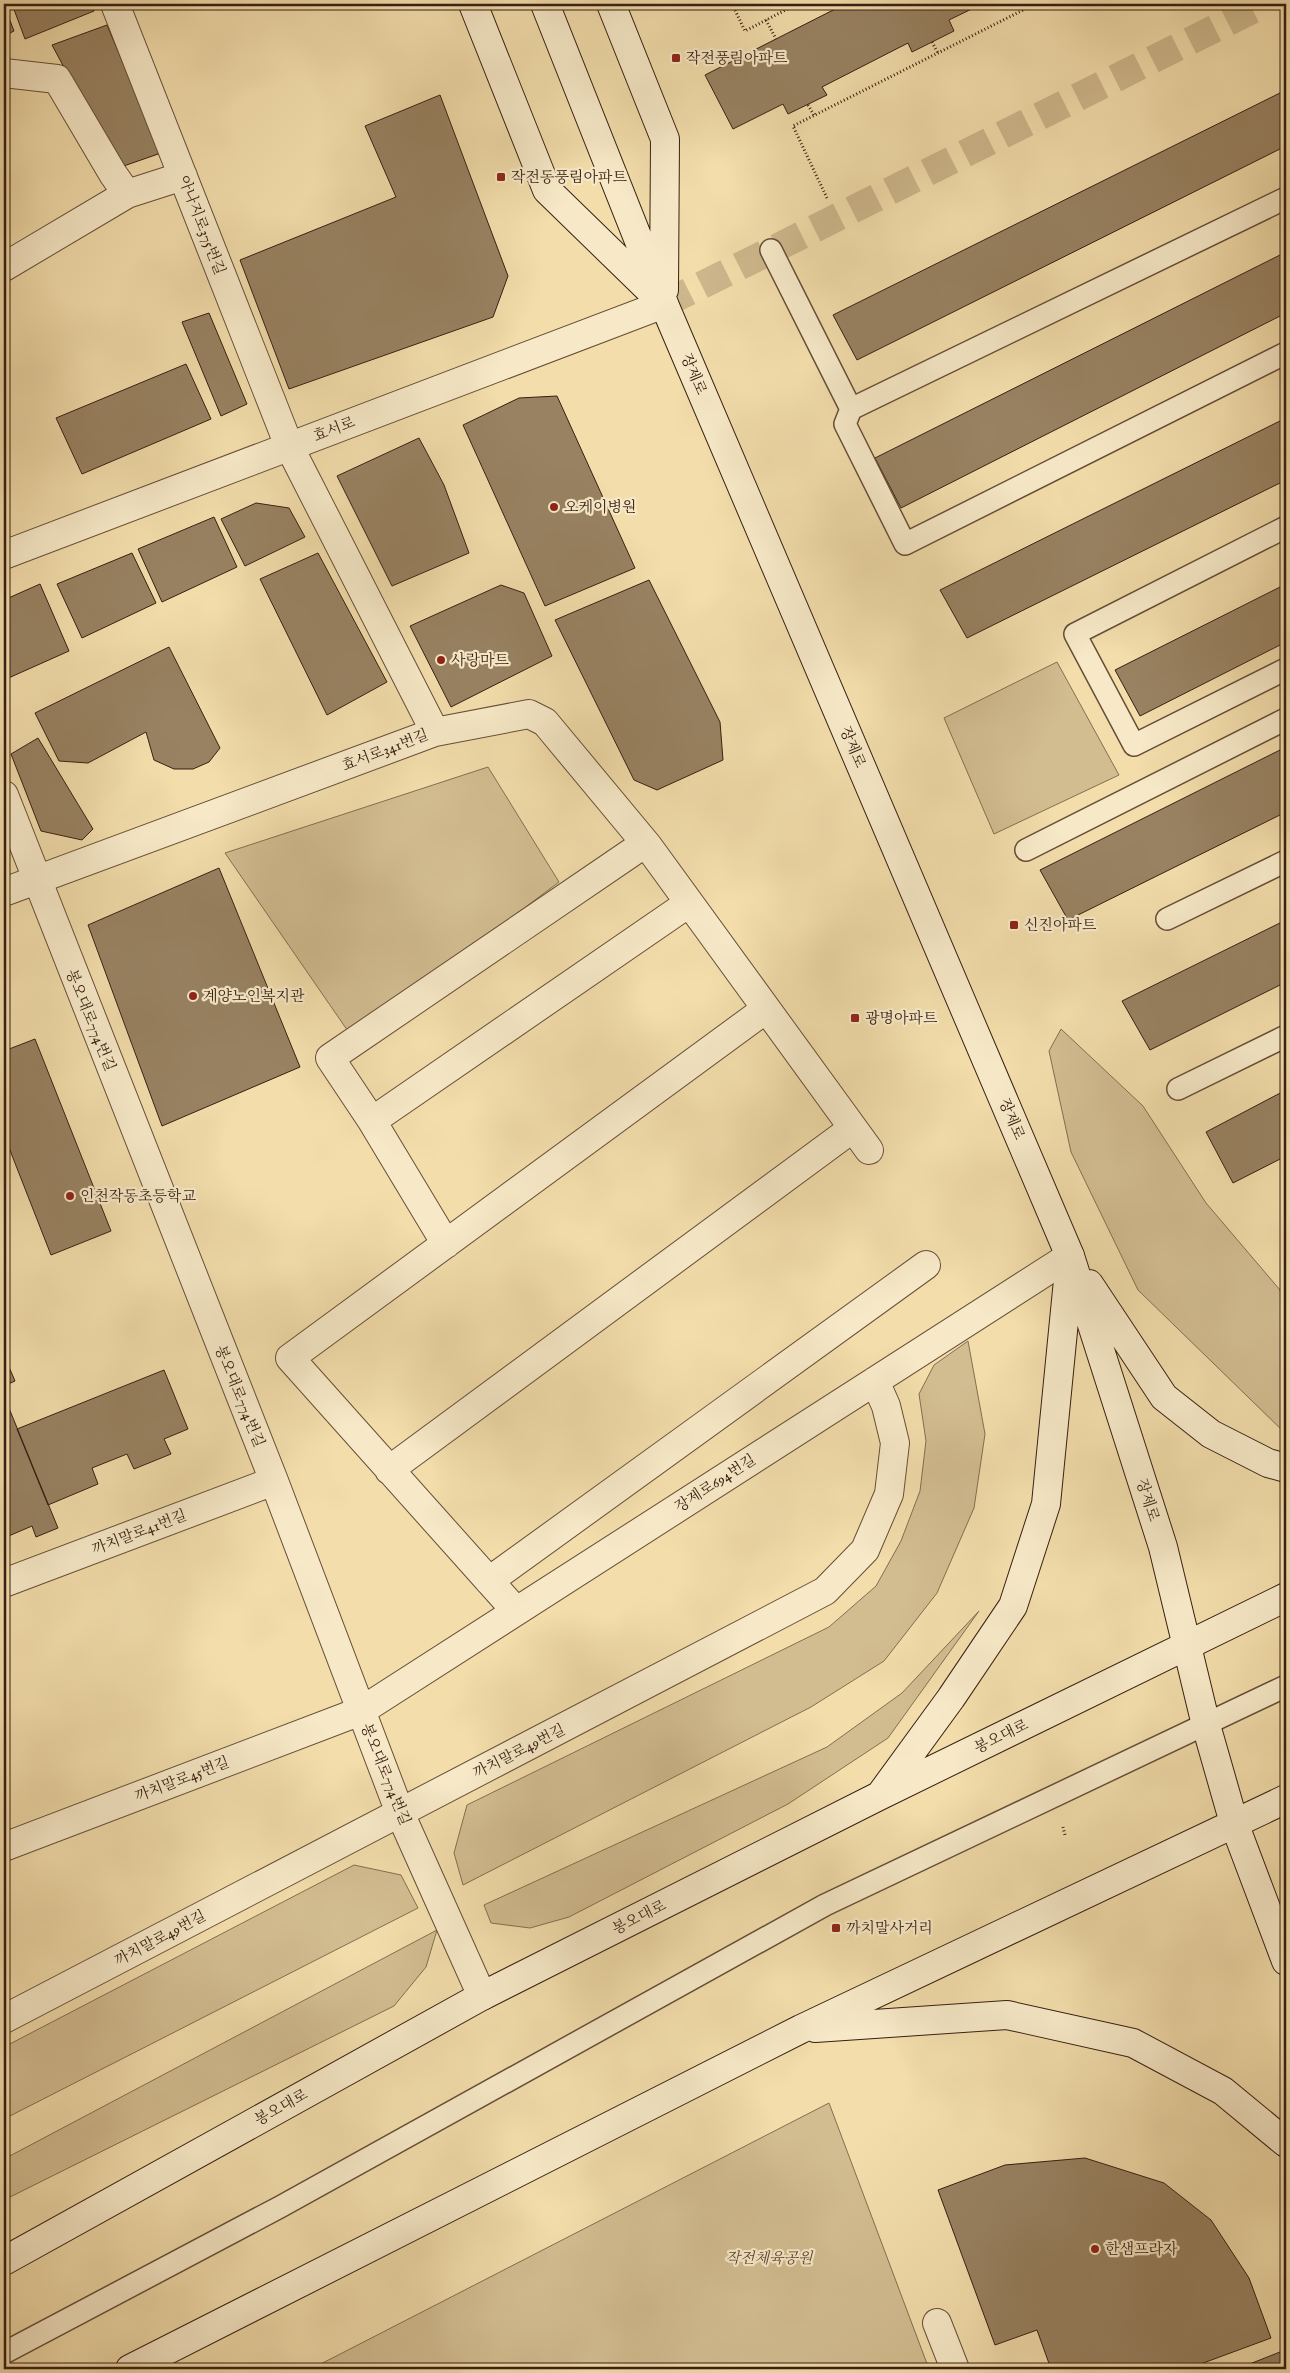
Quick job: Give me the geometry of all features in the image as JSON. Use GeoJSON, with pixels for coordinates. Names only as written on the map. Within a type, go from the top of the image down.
{"type":"FeatureCollection","features":[{"type":"Feature","properties":{"kind":"street","name":"아나지로375번길"},"geometry":{"type":"LineString","coordinates":[[116,4],[289,446]]}},
{"type":"Feature","properties":{"kind":"street","name":"장제로"},"geometry":{"type":"LineString","coordinates":[[472,4],[547,190],[664,304]]}},
{"type":"Feature","properties":{"kind":"street","name":"장제로"},"geometry":{"type":"LineString","coordinates":[[545,4],[664,304],[1070,1256],[1163,1547],[1206,1725],[1234,1823],[1286,1961]]}},
{"type":"Feature","properties":{"kind":"street","name":"장제로"},"geometry":{"type":"LineString","coordinates":[[611,4],[665,139],[664,304]]}},
{"type":"Feature","properties":{"kind":"street"},"geometry":{"type":"LineString","coordinates":[[4,73],[57,79],[113,174],[127,194]]}},
{"type":"Feature","properties":{"kind":"street"},"geometry":{"type":"LineString","coordinates":[[4,268],[127,194],[183,176]]}},
{"type":"Feature","properties":{"kind":"street","name":"효서로"},"geometry":{"type":"LineString","coordinates":[[4,555],[664,304]]}},
{"type":"Feature","properties":{"kind":"street","name":"효서로341번길"},"geometry":{"type":"LineString","coordinates":[[4,892],[435,732],[289,446]]}},
{"type":"Feature","properties":{"kind":"street"},"geometry":{"type":"LineString","coordinates":[[435,732],[529,714],[545,722],[644,844],[648,846],[869,1150]]}},
{"type":"Feature","properties":{"kind":"street","name":"봉오대로774번길"},"geometry":{"type":"LineString","coordinates":[[4,795],[274,1481],[400,1812],[482,1996]]}},
{"type":"Feature","properties":{"kind":"street"},"geometry":{"type":"LineString","coordinates":[[446,1244],[372,1121],[330,1058],[644,844]]}},
{"type":"Feature","properties":{"kind":"street"},"geometry":{"type":"LineString","coordinates":[[372,1121],[689,903]]}},
{"type":"Feature","properties":{"kind":"street"},"geometry":{"type":"LineString","coordinates":[[516,1611],[290,1358],[766,1009]]}},
{"type":"Feature","properties":{"kind":"street"},"geometry":{"type":"LineString","coordinates":[[389,1470],[853,1128]]}},
{"type":"Feature","properties":{"kind":"street"},"geometry":{"type":"LineString","coordinates":[[1070,1256],[1164,1397],[1211,1434],[1268,1463],[1286,1468]]}},
{"type":"Feature","properties":{"kind":"street"},"geometry":{"type":"LineString","coordinates":[[879,1796],[951,1698],[1013,1606],[1046,1504],[1070,1256]]}},
{"type":"Feature","properties":{"kind":"street","name":"장제로694번길"},"geometry":{"type":"LineString","coordinates":[[361,1712],[1070,1256]]}},
{"type":"Feature","properties":{"kind":"street"},"geometry":{"type":"LineString","coordinates":[[488,1581],[926,1265]]}},
{"type":"Feature","properties":{"kind":"street","name":"까치말로49번길"},"geometry":{"type":"LineString","coordinates":[[4,2019],[825,1591],[865,1550],[889,1494],[896,1443],[886,1406],[875,1380]]}},
{"type":"Feature","properties":{"kind":"street","name":"까치말로41번길"},"geometry":{"type":"LineString","coordinates":[[4,1583],[274,1481]]}},
{"type":"Feature","properties":{"kind":"street","name":"봉오대로"},"geometry":{"type":"LineString","coordinates":[[4,2261],[482,1996],[879,1796],[1286,1596]]}},
{"type":"Feature","properties":{"kind":"street","name":"까치말로45번길"},"geometry":{"type":"LineString","coordinates":[[4,1847],[361,1712]]}},
{"type":"Feature","properties":{"kind":"street"},"geometry":{"type":"LineString","coordinates":[[130,2369],[801,2029],[1286,1799]]}},
{"type":"Feature","properties":{"kind":"street"},"geometry":{"type":"LineString","coordinates":[[801,2029],[1007,2015],[1133,2043],[1223,2091],[1286,2143]]}},
{"type":"Feature","properties":{"kind":"street"},"geometry":{"type":"LineString","coordinates":[[937,2323],[955,2369]]}},
{"type":"Feature","properties":{"kind":"lane"},"geometry":{"type":"LineString","coordinates":[[1286,198],[851,409],[845,424],[905,544],[1286,353]]}},
{"type":"Feature","properties":{"kind":"lane"},"geometry":{"type":"LineString","coordinates":[[771,250],[851,409]]}},
{"type":"Feature","properties":{"kind":"lane"},"geometry":{"type":"LineString","coordinates":[[1286,527],[1075,634],[1134,745],[1286,669]]}},
{"type":"Feature","properties":{"kind":"lane"},"geometry":{"type":"LineString","coordinates":[[1026,850],[1286,719]]}},
{"type":"Feature","properties":{"kind":"lane"},"geometry":{"type":"LineString","coordinates":[[1167,919],[1286,861]]}},
{"type":"Feature","properties":{"kind":"lane"},"geometry":{"type":"LineString","coordinates":[[1178,1089],[1286,1036]]}},
{"type":"Feature","properties":{"kind":"lane"},"geometry":{"type":"LineString","coordinates":[[4,2353],[280,2207],[824,1905],[1286,1686]]}},
{"type":"Feature","properties":{"kind":"path"},"geometry":{"type":"LineString","coordinates":[[732,4],[744,31],[797,4]]}},
{"type":"Feature","properties":{"kind":"path"},"geometry":{"type":"LineString","coordinates":[[828,198],[793,126],[1035,4]]}},
{"type":"Feature","properties":{"kind":"path"},"geometry":{"type":"LineString","coordinates":[[766,19],[776,39]]}},
{"type":"Feature","properties":{"kind":"path"},"geometry":{"type":"LineString","coordinates":[[932,42],[938,53]]}},
{"type":"Feature","properties":{"kind":"path"},"geometry":{"type":"LineString","coordinates":[[808,105],[814,116]]}},
{"type":"Feature","properties":{"kind":"green space"},"geometry":{"type":"Polygon","coordinates":[[[1057,662],[1119,775],[994,834],[944,718],[1057,662]]]}},
{"type":"Feature","properties":{"kind":"green space"},"geometry":{"type":"Polygon","coordinates":[[[488,767],[559,882],[352,1037],[225,853],[488,767]]]}},
{"type":"Feature","properties":{"kind":"green space"},"geometry":{"type":"Polygon","coordinates":[[[1061,1029],[1143,1106],[1206,1203],[1280,1290],[1286,1317],[1286,1434],[1138,1290],[1071,1152],[1049,1051],[1061,1029]]]}},
{"type":"Feature","properties":{"kind":"green space"},"geometry":{"type":"Polygon","coordinates":[[[968,1341],[985,1434],[974,1508],[937,1593],[884,1661],[811,1707],[463,1885],[454,1853],[467,1805],[829,1627],[876,1586],[901,1541],[920,1491],[926,1441],[919,1394],[934,1365],[968,1341]]]}},
{"type":"Feature","properties":{"kind":"green space"},"geometry":{"type":"Polygon","coordinates":[[[979,1611],[888,1738],[788,1804],[569,1917],[530,1928],[491,1923],[484,1905],[827,1747],[902,1693],[979,1611]]]}},
{"type":"Feature","properties":{"kind":"green space"},"geometry":{"type":"Polygon","coordinates":[[[354,1865],[401,1875],[418,1908],[4,2119],[4,2047],[354,1865]]]}},
{"type":"Feature","properties":{"kind":"green space"},"geometry":{"type":"Polygon","coordinates":[[[437,1930],[426,1967],[394,2006],[4,2200],[4,2159],[437,1930]]]}},
{"type":"Feature","properties":{"kind":"green space","name":"작전체육공원"},"geometry":{"type":"Polygon","coordinates":[[[829,2103],[929,2369],[311,2369],[829,2103]]]}},
{"type":"Feature","properties":{"kind":"building"},"geometry":{"type":"Polygon","coordinates":[[[12,4],[92,4],[94,11],[25,39],[12,4]]]}},
{"type":"Feature","properties":{"kind":"building"},"geometry":{"type":"Polygon","coordinates":[[[845,4],[982,4],[949,20],[954,31],[912,52],[908,43],[822,87],[827,95],[788,114],[783,104],[733,129],[705,75],[845,4]]]}},
{"type":"Feature","properties":{"kind":"building"},"geometry":{"type":"Polygon","coordinates":[[[4,5],[14,31],[4,36],[4,5]]]}},
{"type":"Feature","properties":{"kind":"building"},"geometry":{"type":"Polygon","coordinates":[[[107,25],[161,153],[118,168],[52,45],[107,25]]]}},
{"type":"Feature","properties":{"kind":"building"},"geometry":{"type":"Polygon","coordinates":[[[1286,90],[1286,146],[857,360],[833,315],[1286,90]]]}},
{"type":"Feature","properties":{"kind":"building"},"geometry":{"type":"Polygon","coordinates":[[[440,95],[508,276],[493,317],[289,389],[240,260],[396,197],[365,126],[440,95]]]}},
{"type":"Feature","properties":{"kind":"building"},"geometry":{"type":"Polygon","coordinates":[[[1286,252],[1286,313],[901,508],[875,458],[1286,252]]]}},
{"type":"Feature","properties":{"kind":"building"},"geometry":{"type":"Polygon","coordinates":[[[209,313],[247,404],[221,416],[182,322],[209,313]]]}},
{"type":"Feature","properties":{"kind":"building"},"geometry":{"type":"Polygon","coordinates":[[[186,364],[211,419],[82,474],[56,418],[186,364]]]}},
{"type":"Feature","properties":{"kind":"building","name":"오케이병원"},"geometry":{"type":"Polygon","coordinates":[[[557,396],[635,568],[545,606],[463,425],[519,398],[557,396]]]}},
{"type":"Feature","properties":{"kind":"building"},"geometry":{"type":"Polygon","coordinates":[[[1286,418],[1286,480],[967,638],[940,590],[1286,418]]]}},
{"type":"Feature","properties":{"kind":"building"},"geometry":{"type":"Polygon","coordinates":[[[419,438],[444,485],[469,553],[392,586],[337,476],[419,438]]]}},
{"type":"Feature","properties":{"kind":"building"},"geometry":{"type":"Polygon","coordinates":[[[256,503],[289,508],[305,537],[245,566],[221,519],[256,503]]]}},
{"type":"Feature","properties":{"kind":"building"},"geometry":{"type":"Polygon","coordinates":[[[214,517],[237,567],[162,602],[138,549],[214,517]]]}},
{"type":"Feature","properties":{"kind":"building"},"geometry":{"type":"Polygon","coordinates":[[[132,553],[156,603],[82,638],[57,584],[132,553]]]}},
{"type":"Feature","properties":{"kind":"building"},"geometry":{"type":"Polygon","coordinates":[[[318,553],[387,682],[327,715],[260,579],[318,553]]]}},
{"type":"Feature","properties":{"kind":"building"},"geometry":{"type":"Polygon","coordinates":[[[649,580],[720,722],[723,760],[657,790],[634,780],[555,620],[649,580]]]}},
{"type":"Feature","properties":{"kind":"building"},"geometry":{"type":"Polygon","coordinates":[[[40,584],[69,651],[4,680],[4,600],[40,584]]]}},
{"type":"Feature","properties":{"kind":"building"},"geometry":{"type":"Polygon","coordinates":[[[1286,584],[1286,642],[1140,716],[1115,670],[1286,584]]]}},
{"type":"Feature","properties":{"kind":"building"},"geometry":{"type":"Polygon","coordinates":[[[501,585],[524,593],[552,656],[451,707],[410,626],[501,585]]]}},
{"type":"Feature","properties":{"kind":"building"},"geometry":{"type":"Polygon","coordinates":[[[169,647],[220,748],[209,762],[193,769],[174,769],[154,760],[146,732],[88,763],[59,761],[35,713],[169,647]]]}},
{"type":"Feature","properties":{"kind":"building"},"geometry":{"type":"Polygon","coordinates":[[[38,738],[93,829],[82,840],[41,831],[11,754],[38,738]]]}},
{"type":"Feature","properties":{"kind":"building"},"geometry":{"type":"Polygon","coordinates":[[[1286,747],[1286,812],[1068,920],[1040,870],[1286,747]]]}},
{"type":"Feature","properties":{"kind":"building","name":"계양노인복지관"},"geometry":{"type":"Polygon","coordinates":[[[219,868],[300,1067],[162,1126],[88,925],[219,868]]]}},
{"type":"Feature","properties":{"kind":"building"},"geometry":{"type":"Polygon","coordinates":[[[1286,920],[1286,982],[1150,1050],[1122,1001],[1286,920]]]}},
{"type":"Feature","properties":{"kind":"building"},"geometry":{"type":"Polygon","coordinates":[[[35,1039],[111,1231],[51,1255],[4,1135],[4,1051],[35,1039]]]}},
{"type":"Feature","properties":{"kind":"building"},"geometry":{"type":"Polygon","coordinates":[[[1286,1090],[1286,1156],[1233,1183],[1206,1132],[1286,1090]]]}},
{"type":"Feature","properties":{"kind":"building"},"geometry":{"type":"Polygon","coordinates":[[[6,1360],[15,1381],[4,1386],[4,1361],[6,1360]]]}},
{"type":"Feature","properties":{"kind":"building"},"geometry":{"type":"Polygon","coordinates":[[[164,1370],[188,1429],[164,1439],[171,1454],[134,1469],[127,1454],[92,1468],[98,1484],[48,1505],[17,1429],[164,1370]]]}},
{"type":"Feature","properties":{"kind":"building"},"geometry":{"type":"Polygon","coordinates":[[[4,1396],[58,1528],[36,1537],[32,1526],[4,1538],[4,1396]]]}},
{"type":"Feature","properties":{"kind":"building","name":"한샘프라자"},"geometry":{"type":"Polygon","coordinates":[[[1085,2158],[1164,2183],[1211,2220],[1249,2278],[1271,2338],[1187,2369],[1099,2369],[1097,2365],[1085,2369],[1051,2369],[1037,2330],[995,2345],[938,2190],[1005,2165],[1085,2158]]]}},
{"type":"Feature","properties":{"kind":"building"},"geometry":{"type":"Polygon","coordinates":[[[1280,2352],[1286,2369],[1237,2369],[1280,2352]]]}},
{"type":"Feature","properties":{"kind":"tunnel"},"geometry":{"type":"LineString","coordinates":[[664,304],[1264,4]]}},
{"type":"Feature","properties":{"kind":"place","name":"작전풍림아파트"},"geometry":{"type":"Point","coordinates":[676,58]}},
{"type":"Feature","properties":{"kind":"place","name":"작전동풍림아파트"},"geometry":{"type":"Point","coordinates":[501,177]}},
{"type":"Feature","properties":{"kind":"place","name":"오케이병원"},"geometry":{"type":"Point","coordinates":[554,507]}},
{"type":"Feature","properties":{"kind":"place","name":"사랑마트"},"geometry":{"type":"Point","coordinates":[441,660]}},
{"type":"Feature","properties":{"kind":"place","name":"신진아파트"},"geometry":{"type":"Point","coordinates":[1014,925]}},
{"type":"Feature","properties":{"kind":"place","name":"계양노인복지관"},"geometry":{"type":"Point","coordinates":[193,996]}},
{"type":"Feature","properties":{"kind":"place","name":"광명아파트"},"geometry":{"type":"Point","coordinates":[855,1018]}},
{"type":"Feature","properties":{"kind":"place","name":"인천작동초등학교"},"geometry":{"type":"Point","coordinates":[70,1196]}},
{"type":"Feature","properties":{"kind":"place","name":"까치말사거리"},"geometry":{"type":"Point","coordinates":[836,1928]}},
{"type":"Feature","properties":{"kind":"place","name":"한샘프라자"},"geometry":{"type":"Point","coordinates":[1095,2249]}}]}
